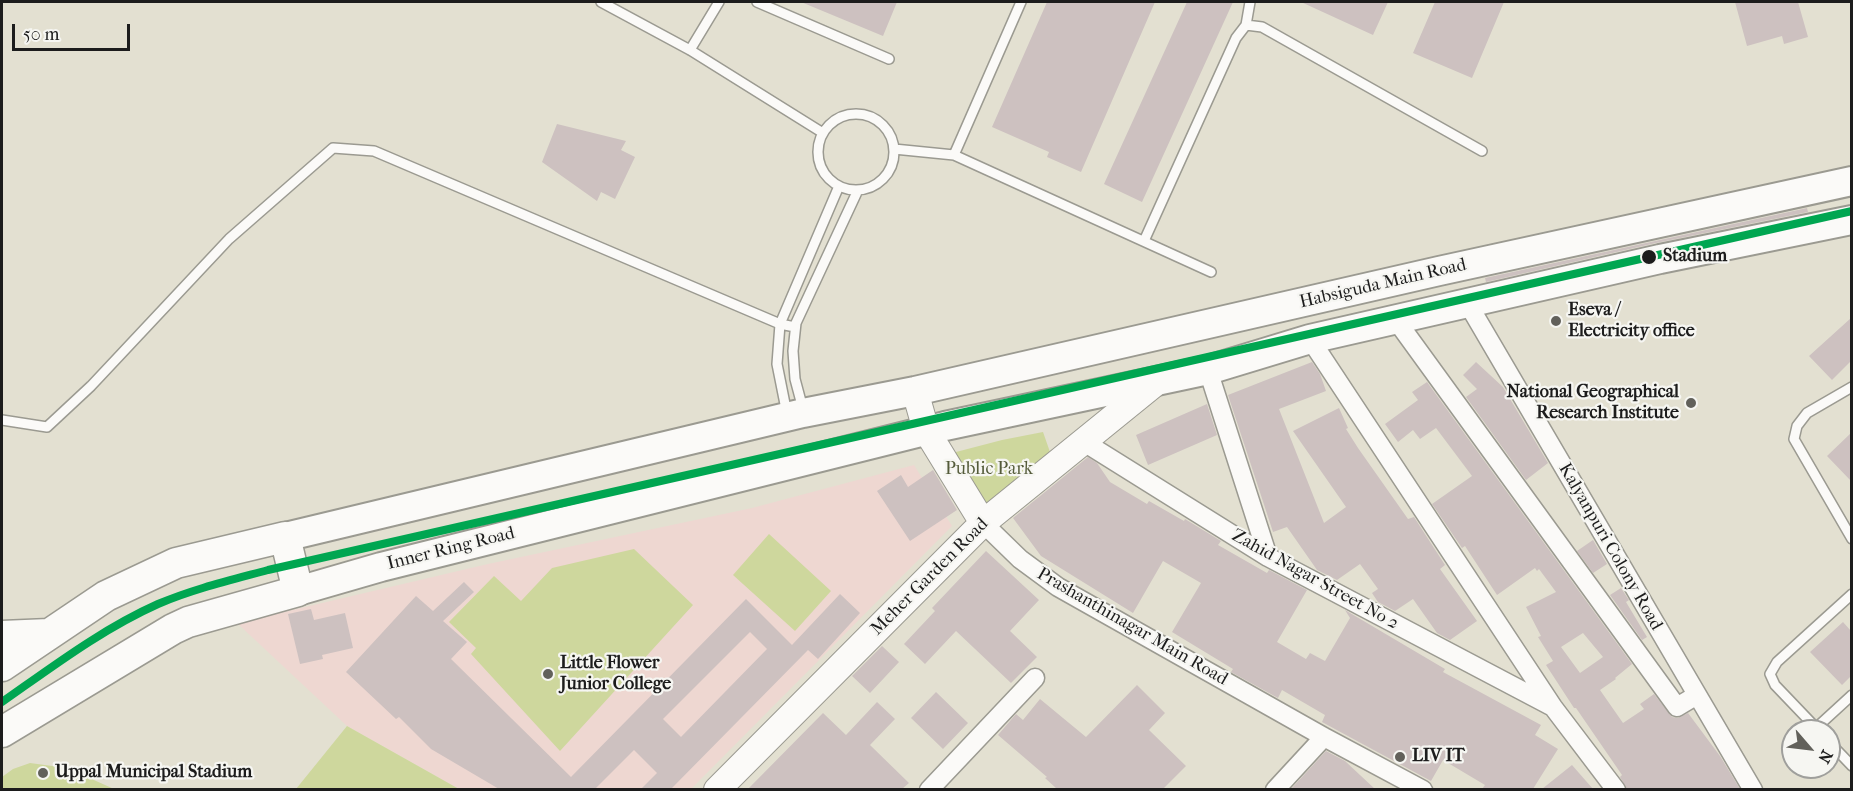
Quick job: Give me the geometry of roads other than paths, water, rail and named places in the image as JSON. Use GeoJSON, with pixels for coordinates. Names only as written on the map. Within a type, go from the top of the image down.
{"type":"FeatureCollection","features":[{"type":"Feature","properties":{"kind":"highway"},"geometry":{"type":"LineString","coordinates":[[2,666],[106,596],[176,563],[285,537],[298,591]]}},
{"type":"Feature","properties":{"kind":"highway","name":"Inner Ring Road"},"geometry":{"type":"LineString","coordinates":[[2,732],[173,629],[188,622],[298,591]]}},
{"type":"Feature","properties":{"kind":"highway"},"geometry":{"type":"LineString","coordinates":[[2,636],[49,634]]}},
{"type":"Feature","properties":{"kind":"main road","name":"Habsiguda Main Road"},"geometry":{"type":"LineString","coordinates":[[915,391],[1439,271],[1851,181]]}},
{"type":"Feature","properties":{"kind":"main road","name":"Habsiguda Main Road"},"geometry":{"type":"LineString","coordinates":[[926,430],[1208,370],[1310,339],[1660,259],[1851,220]]}},
{"type":"Feature","properties":{"kind":"main road","name":"Meher Garden Road"},"geometry":{"type":"LineString","coordinates":[[717,789],[983,523],[1158,381]]}},
{"type":"Feature","properties":{"kind":"main road"},"geometry":{"type":"LineString","coordinates":[[285,537],[796,415],[915,391]]}},
{"type":"Feature","properties":{"kind":"main road","name":"Prashanthinagar Main Road"},"geometry":{"type":"LineString","coordinates":[[915,391],[926,430],[983,523]]}},
{"type":"Feature","properties":{"kind":"main road","name":"Inner Ring Road"},"geometry":{"type":"LineString","coordinates":[[298,591],[381,567],[926,430]]}},
{"type":"Feature","properties":{"kind":"street","name":"Kalyanpuri Colony Road"},"geometry":{"type":"LineString","coordinates":[[1468,304],[1753,789]]}},
{"type":"Feature","properties":{"kind":"street"},"geometry":{"type":"LineString","coordinates":[[1396,320],[1677,707],[1697,695]]}},
{"type":"Feature","properties":{"kind":"street"},"geometry":{"type":"LineString","coordinates":[[1310,339],[1553,707],[1616,789]]}},
{"type":"Feature","properties":{"kind":"street"},"geometry":{"type":"LineString","coordinates":[[1208,370],[1268,557]]}},
{"type":"Feature","properties":{"kind":"street","name":"Zahid Nagar Street No 2"},"geometry":{"type":"LineString","coordinates":[[1084,442],[1268,557],[1553,707]]}},
{"type":"Feature","properties":{"kind":"street","name":"Prashanthinagar Main Road"},"geometry":{"type":"LineString","coordinates":[[983,523],[1020,559],[1058,587],[1324,737],[1423,789]]}},
{"type":"Feature","properties":{"kind":"street"},"geometry":{"type":"LineString","coordinates":[[929,789],[1035,678]]}},
{"type":"Feature","properties":{"kind":"street"},"geometry":{"type":"LineString","coordinates":[[1275,789],[1324,737]]}},
{"type":"Feature","properties":{"kind":"lane"},"geometry":{"type":"LineString","coordinates":[[601,2],[690,51],[823,133]]}},
{"type":"Feature","properties":{"kind":"lane"},"geometry":{"type":"LineString","coordinates":[[690,51],[719,2]]}},
{"type":"Feature","properties":{"kind":"lane"},"geometry":{"type":"LineString","coordinates":[[757,2],[889,59]]}},
{"type":"Feature","properties":{"kind":"lane"},"geometry":{"type":"LineString","coordinates":[[954,155],[1021,2]]}},
{"type":"Feature","properties":{"kind":"lane"},"geometry":{"type":"LineString","coordinates":[[1144,242],[1236,38],[1246,25],[1250,2]]}},
{"type":"Feature","properties":{"kind":"lane"},"geometry":{"type":"LineString","coordinates":[[1246,25],[1262,27],[1482,152]]}},
{"type":"Feature","properties":{"kind":"lane"},"geometry":{"type":"LineString","coordinates":[[852,114],[876,119],[885,127],[894,149],[893,161],[888,172],[870,187],[858,190],[839,186],[822,169],[819,145],[823,133],[841,117],[852,114]]}},
{"type":"Feature","properties":{"kind":"lane"},"geometry":{"type":"LineString","coordinates":[[2,420],[47,427],[91,386],[229,239],[333,148],[374,151],[780,324],[795,327]]}},
{"type":"Feature","properties":{"kind":"lane"},"geometry":{"type":"LineString","coordinates":[[894,149],[954,155],[1211,272]]}},
{"type":"Feature","properties":{"kind":"lane"},"geometry":{"type":"LineString","coordinates":[[796,415],[777,364],[780,324],[839,186]]}},
{"type":"Feature","properties":{"kind":"lane"},"geometry":{"type":"LineString","coordinates":[[796,415],[793,351],[795,327],[858,190]]}},
{"type":"Feature","properties":{"kind":"lane"},"geometry":{"type":"LineString","coordinates":[[1851,387],[1807,413],[1797,426],[1794,439],[1851,539]]}},
{"type":"Feature","properties":{"kind":"lane"},"geometry":{"type":"LineString","coordinates":[[1842,522],[1851,514]]}},
{"type":"Feature","properties":{"kind":"lane"},"geometry":{"type":"LineString","coordinates":[[1807,719],[1775,685],[1771,677],[1771,669],[1851,594]]}},
{"type":"Feature","properties":{"kind":"lane"},"geometry":{"type":"LineString","coordinates":[[1827,719],[1851,695]]}},
{"type":"Feature","properties":{"kind":"place","name":"Stadium"},"geometry":{"type":"Point","coordinates":[1649,257]}},
{"type":"Feature","properties":{"kind":"place","name":"Eseva / Electricity office"},"geometry":{"type":"Point","coordinates":[1556,321]}},
{"type":"Feature","properties":{"kind":"place","name":"National Geographical Research Institute"},"geometry":{"type":"Point","coordinates":[1691,403]}},
{"type":"Feature","properties":{"kind":"place","name":"Little Flower Junior College"},"geometry":{"type":"Point","coordinates":[548,674]}},
{"type":"Feature","properties":{"kind":"place","name":"LIV IT"},"geometry":{"type":"Point","coordinates":[1400,757]}},
{"type":"Feature","properties":{"kind":"place","name":"Uppal Municipal Stadium"},"geometry":{"type":"Point","coordinates":[43,773]}},
{"type":"Feature","properties":{"kind":"park label","name":"Public Park"},"geometry":{"type":"Point","coordinates":[989,470]}}]}
